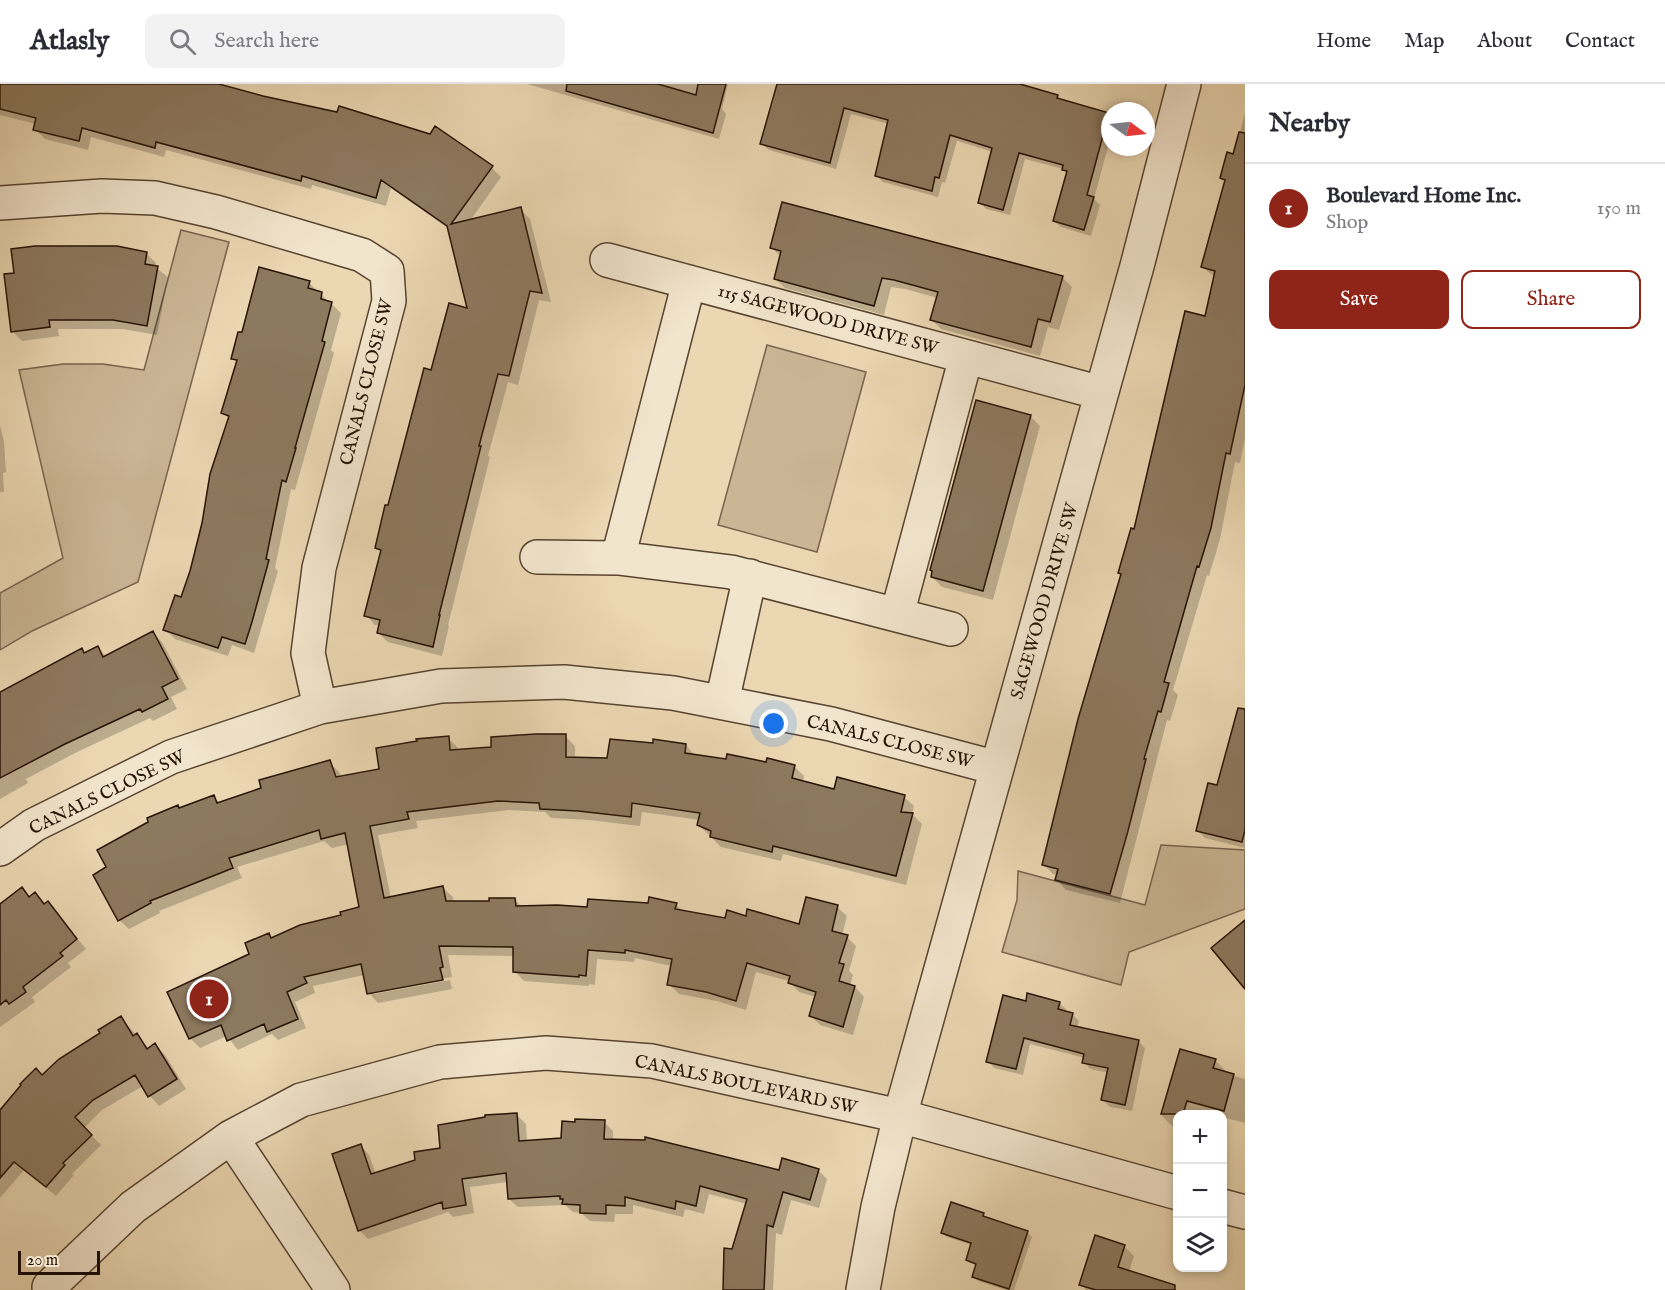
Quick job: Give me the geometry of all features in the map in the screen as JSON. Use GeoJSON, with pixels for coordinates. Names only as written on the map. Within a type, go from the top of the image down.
{"type":"FeatureCollection","features":[{"type":"Feature","properties":{"kind":"street","name":"SAGEWOOD DRIVE SW"},"geometry":{"type":"LineString","coordinates":[[863,1290],[878,1207],[900,1116],[1101,393],[1184,84]]}},
{"type":"Feature","properties":{"kind":"street","name":"CANALS CLOSE SW"},"geometry":{"type":"LineString","coordinates":[[0,203],[102,196],[155,198],[216,212],[362,255],[387,271],[389,301],[319,568],[308,653],[320,707]]}},
{"type":"Feature","properties":{"kind":"street","name":"115 SAGEWOOD DRIVE SW"},"geometry":{"type":"LineString","coordinates":[[607,260],[1101,393]]}},
{"type":"Feature","properties":{"kind":"street"},"geometry":{"type":"LineString","coordinates":[[618,558],[689,282]]}},
{"type":"Feature","properties":{"kind":"street"},"geometry":{"type":"LineString","coordinates":[[897,615],[966,357]]}},
{"type":"Feature","properties":{"kind":"street"},"geometry":{"type":"LineString","coordinates":[[537,557],[618,558],[750,576],[951,629]]}},
{"type":"Feature","properties":{"kind":"street"},"geometry":{"type":"LineString","coordinates":[[722,702],[750,576]]}},
{"type":"Feature","properties":{"kind":"street","name":"CANALS CLOSE SW"},"geometry":{"type":"LineString","coordinates":[[0,849],[34,825],[171,756],[320,707],[441,686],[564,682],[673,693],[831,724],[997,768]]}},
{"type":"Feature","properties":{"kind":"street","name":"CANALS BOULEVARD SW"},"geometry":{"type":"LineString","coordinates":[[49,1287],[133,1207],[231,1137],[301,1100],[440,1062],[546,1053],[652,1061],[900,1116],[1173,1192]]}},
{"type":"Feature","properties":{"kind":"street"},"geometry":{"type":"LineString","coordinates":[[231,1137],[333,1290]]}},
{"type":"Feature","properties":{"kind":"street"},"geometry":{"type":"LineString","coordinates":[[1227,1207],[1245,1212]]}},
{"type":"Feature","properties":{"kind":"shaded area"},"geometry":{"type":"Polygon","coordinates":[[[181,230],[229,242],[138,582],[32,631],[0,650],[0,593],[63,558],[19,370],[63,364],[103,364],[144,370],[181,230]]]}},
{"type":"Feature","properties":{"kind":"shaded area"},"geometry":{"type":"Polygon","coordinates":[[[767,345],[866,372],[817,552],[718,525],[767,345]]]}},
{"type":"Feature","properties":{"kind":"shaded area"},"geometry":{"type":"Polygon","coordinates":[[[1161,845],[1245,850],[1245,909],[1129,952],[1121,985],[1002,952],[1017,900],[1018,871],[1145,905],[1161,845]]]}},
{"type":"Feature","properties":{"kind":"building"},"geometry":{"type":"Polygon","coordinates":[[[0,84],[219,84],[337,112],[339,106],[430,134],[435,126],[493,166],[451,224],[521,207],[542,293],[530,291],[509,376],[498,374],[479,446],[481,446],[433,647],[377,633],[380,620],[364,616],[381,550],[375,548],[385,505],[388,505],[424,368],[431,370],[449,303],[467,308],[447,226],[381,180],[376,198],[302,176],[301,181],[156,142],[155,148],[82,128],[79,141],[33,130],[36,118],[0,109],[0,84]]]}},
{"type":"Feature","properties":{"kind":"building"},"geometry":{"type":"Polygon","coordinates":[[[567,84],[658,84],[696,95],[698,84],[726,84],[713,133],[566,91],[567,84]]]}},
{"type":"Feature","properties":{"kind":"building"},"geometry":{"type":"Polygon","coordinates":[[[777,84],[1020,84],[1101,111],[1101,143],[1087,195],[1094,197],[1084,230],[1053,221],[1067,171],[1062,170],[1063,165],[1019,153],[1003,210],[978,203],[992,148],[950,135],[939,178],[935,177],[932,191],[875,176],[888,120],[844,108],[830,163],[760,144],[777,84]]]}},
{"type":"Feature","properties":{"kind":"building"},"geometry":{"type":"Polygon","coordinates":[[[1239,132],[1245,133],[1245,385],[1230,454],[1226,453],[1211,528],[1199,567],[1197,566],[1164,682],[1169,683],[1144,759],[1146,759],[1128,831],[1110,894],[1055,880],[1058,869],[1042,865],[1078,719],[1121,574],[1118,573],[1131,528],[1134,529],[1185,311],[1205,316],[1215,271],[1201,267],[1225,180],[1220,178],[1227,152],[1233,154],[1239,132]]]}},
{"type":"Feature","properties":{"kind":"building"},"geometry":{"type":"Polygon","coordinates":[[[782,202],[1063,276],[1050,322],[1038,319],[1031,347],[930,320],[938,292],[894,280],[882,278],[874,306],[774,279],[781,251],[770,248],[782,202]]]}},
{"type":"Feature","properties":{"kind":"building"},"geometry":{"type":"Polygon","coordinates":[[[35,246],[117,246],[147,252],[145,264],[158,266],[147,326],[113,320],[49,320],[50,327],[11,332],[4,274],[14,273],[11,249],[35,246]]]}},
{"type":"Feature","properties":{"kind":"building"},"geometry":{"type":"Polygon","coordinates":[[[259,267],[310,281],[308,288],[322,292],[321,299],[332,302],[322,341],[325,342],[296,448],[286,482],[282,480],[266,559],[269,560],[245,644],[222,637],[218,648],[163,630],[175,595],[181,597],[190,571],[202,523],[210,474],[229,416],[221,413],[237,360],[231,359],[238,332],[242,332],[259,267]]]}},
{"type":"Feature","properties":{"kind":"building"},"geometry":{"type":"Polygon","coordinates":[[[976,400],[1031,415],[983,591],[931,577],[932,571],[930,570],[976,400]]]}},
{"type":"Feature","properties":{"kind":"building"},"geometry":{"type":"Polygon","coordinates":[[[153,631],[178,679],[162,687],[168,699],[142,712],[140,709],[65,744],[0,778],[0,692],[82,648],[84,653],[98,646],[103,657],[153,631]]]}},
{"type":"Feature","properties":{"kind":"building"},"geometry":{"type":"Polygon","coordinates":[[[1238,708],[1245,709],[1245,830],[1242,842],[1196,831],[1208,783],[1217,785],[1238,708]]]}},
{"type":"Feature","properties":{"kind":"building"},"geometry":{"type":"Polygon","coordinates":[[[566,734],[566,757],[607,758],[610,739],[653,743],[653,739],[686,744],[685,753],[726,759],[727,754],[766,762],[767,758],[795,765],[792,778],[834,789],[837,777],[905,795],[901,812],[913,813],[896,876],[773,846],[772,852],[710,837],[711,831],[697,825],[700,813],[632,803],[631,817],[540,809],[539,803],[498,801],[407,812],[409,819],[370,826],[384,898],[443,886],[446,901],[489,901],[489,898],[515,898],[516,906],[587,907],[588,899],[648,903],[649,897],[677,903],[675,909],[725,918],[727,910],[746,916],[747,909],[799,924],[806,897],[838,905],[832,931],[848,935],[839,963],[844,964],[839,981],[855,986],[843,1027],[809,1016],[816,992],[788,983],[790,976],[747,963],[736,1001],[706,992],[667,985],[672,959],[625,950],[625,953],[588,950],[586,976],[579,975],[579,977],[513,972],[513,947],[439,946],[443,980],[367,994],[361,964],[304,977],[307,983],[287,992],[298,1019],[267,1032],[264,1024],[227,1041],[221,1025],[189,1039],[167,992],[249,954],[245,943],[269,933],[271,938],[300,925],[341,915],[340,912],[359,907],[345,833],[321,839],[319,830],[229,858],[233,868],[150,901],[151,903],[118,921],[93,875],[106,867],[97,850],[148,822],[147,818],[178,805],[179,808],[214,795],[217,803],[261,788],[259,780],[330,760],[336,777],[379,769],[376,748],[417,741],[416,739],[449,736],[450,750],[491,747],[491,737],[566,734]]]}},
{"type":"Feature","properties":{"kind":"building"},"geometry":{"type":"Polygon","coordinates":[[[22,887],[29,897],[35,892],[44,904],[48,901],[77,939],[60,953],[63,956],[23,987],[26,992],[9,1004],[6,1000],[0,1005],[0,904],[22,887]]]}},
{"type":"Feature","properties":{"kind":"building"},"geometry":{"type":"Polygon","coordinates":[[[1245,920],[1245,989],[1211,948],[1245,920]]]}},
{"type":"Feature","properties":{"kind":"building"},"geometry":{"type":"Polygon","coordinates":[[[1027,993],[1060,1002],[1058,1009],[1073,1013],[1070,1025],[1139,1040],[1125,1105],[1101,1100],[1108,1068],[1082,1063],[1084,1054],[1024,1038],[1016,1069],[986,1062],[1003,995],[1026,1001],[1027,993]]]}},
{"type":"Feature","properties":{"kind":"building"},"geometry":{"type":"Polygon","coordinates":[[[121,1016],[133,1036],[137,1033],[147,1049],[155,1043],[177,1079],[148,1097],[135,1075],[93,1100],[75,1117],[92,1135],[63,1163],[65,1165],[46,1187],[14,1162],[0,1178],[0,1110],[36,1068],[42,1075],[59,1059],[100,1033],[98,1030],[121,1016]]]}},
{"type":"Feature","properties":{"kind":"building"},"geometry":{"type":"Polygon","coordinates":[[[1180,1049],[1216,1059],[1213,1068],[1234,1074],[1224,1110],[1187,1101],[1184,1110],[1173,1110],[1173,1114],[1161,1114],[1180,1049]]]}},
{"type":"Feature","properties":{"kind":"building"},"geometry":{"type":"Polygon","coordinates":[[[517,1113],[519,1141],[561,1138],[562,1121],[605,1120],[604,1139],[645,1140],[645,1137],[779,1170],[782,1158],[819,1169],[810,1200],[783,1192],[773,1227],[767,1225],[764,1290],[723,1290],[724,1248],[732,1249],[747,1199],[700,1186],[696,1206],[676,1201],[675,1209],[625,1197],[625,1206],[606,1205],[606,1214],[580,1213],[580,1205],[562,1204],[563,1199],[560,1199],[560,1196],[508,1199],[506,1173],[462,1179],[466,1205],[443,1209],[442,1202],[358,1231],[332,1154],[361,1144],[371,1174],[415,1160],[414,1152],[440,1148],[438,1125],[485,1117],[485,1115],[517,1113]]]}},
{"type":"Feature","properties":{"kind":"building"},"geometry":{"type":"Polygon","coordinates":[[[951,1202],[984,1213],[983,1216],[1028,1231],[1009,1289],[972,1277],[976,1264],[966,1260],[971,1243],[941,1233],[951,1202]]]}},
{"type":"Feature","properties":{"kind":"building"},"geometry":{"type":"Polygon","coordinates":[[[1095,1235],[1125,1245],[1118,1267],[1175,1285],[1175,1290],[1096,1290],[1079,1285],[1095,1235]]]}},
{"type":"Feature","properties":{"kind":"place","name":"Boulevard Home Inc."},"geometry":{"type":"Point","coordinates":[209,999]}}]}
